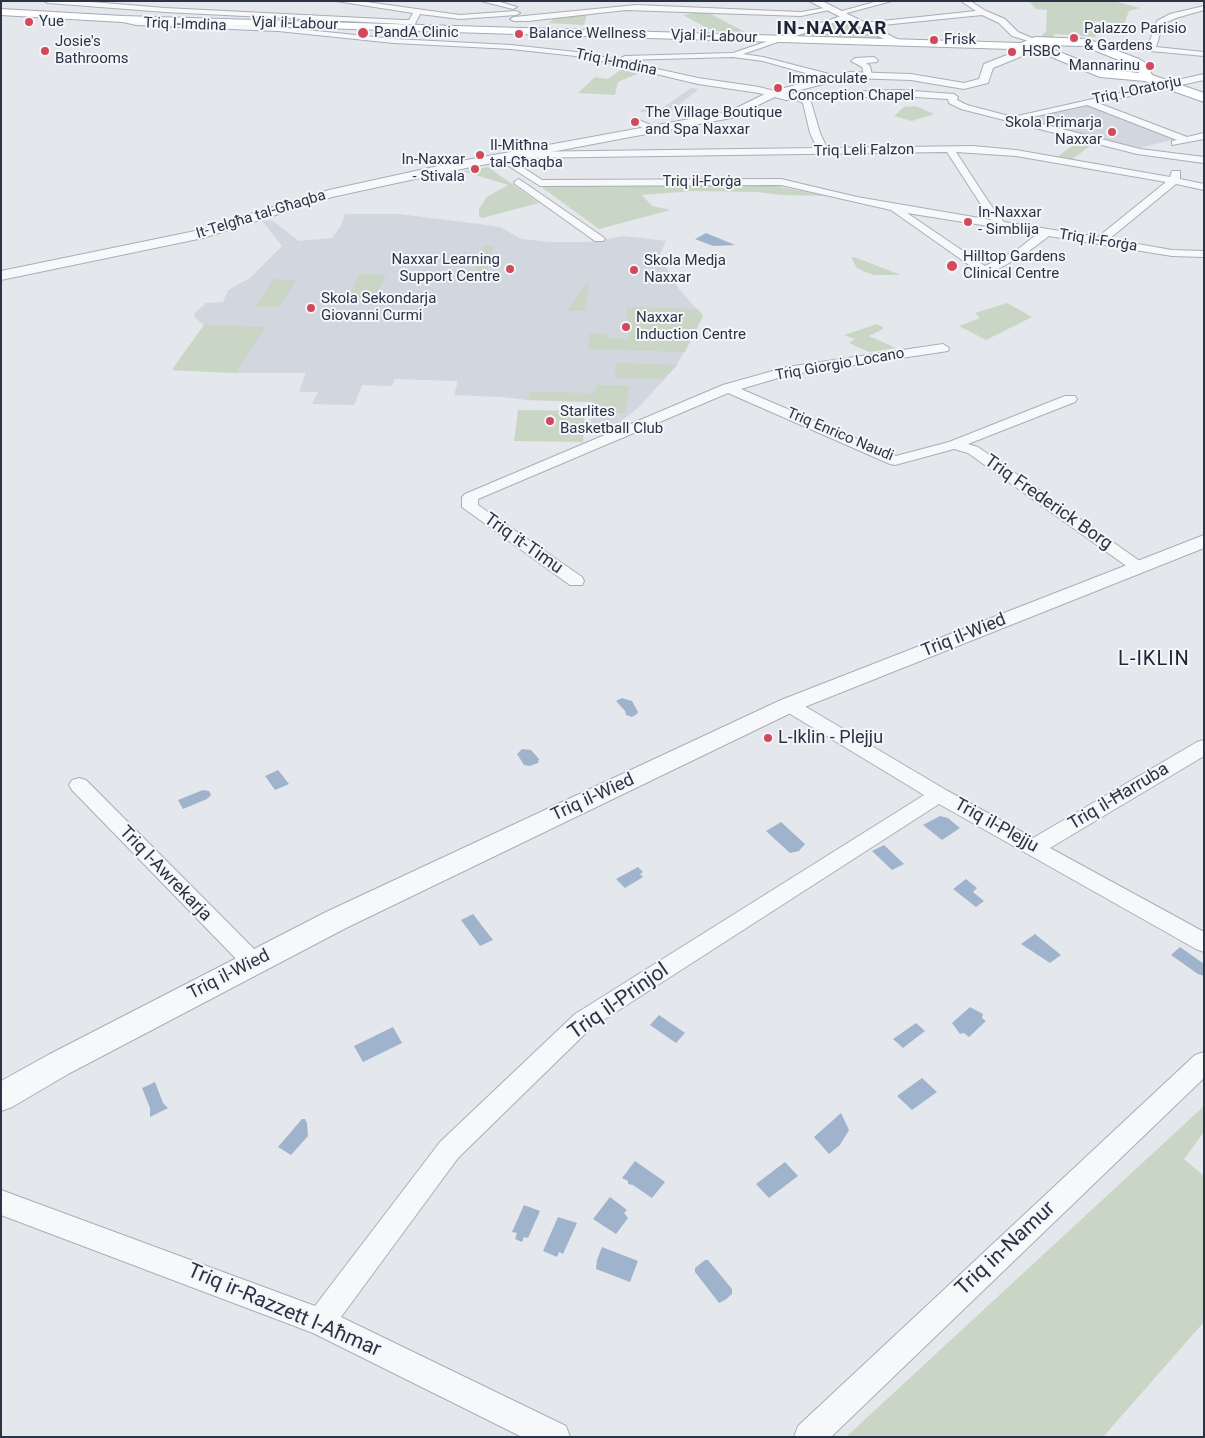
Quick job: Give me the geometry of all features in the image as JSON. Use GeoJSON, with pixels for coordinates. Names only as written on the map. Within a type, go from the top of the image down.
{"type":"FeatureCollection","features":[{"type":"Feature","properties":{"kind":"main road","name":"Vjal il-Labour"},"geometry":{"type":"LineString","coordinates":[[1,12],[122,19],[254,23],[281,26],[1027,45],[1086,43],[1135,62],[1143,67],[1146,74],[1204,98]]}},
{"type":"Feature","properties":{"kind":"main road"},"geometry":{"type":"LineString","coordinates":[[1027,45],[1100,73],[1122,75],[1146,74]]}},
{"type":"Feature","properties":{"kind":"street"},"geometry":{"type":"LineString","coordinates":[[50,1],[109,3],[165,10],[412,22],[418,12]]}},
{"type":"Feature","properties":{"kind":"street"},"geometry":{"type":"LineString","coordinates":[[165,10],[169,1]]}},
{"type":"Feature","properties":{"kind":"street"},"geometry":{"type":"LineString","coordinates":[[200,12],[204,1]]}},
{"type":"Feature","properties":{"kind":"street"},"geometry":{"type":"LineString","coordinates":[[340,1],[460,17],[516,10],[607,11],[690,1]]}},
{"type":"Feature","properties":{"kind":"street"},"geometry":{"type":"LineString","coordinates":[[485,1],[516,10]]}},
{"type":"Feature","properties":{"kind":"street"},"geometry":{"type":"LineString","coordinates":[[600,1],[607,11]]}},
{"type":"Feature","properties":{"kind":"street"},"geometry":{"type":"LineString","coordinates":[[814,1],[898,42]]}},
{"type":"Feature","properties":{"kind":"street"},"geometry":{"type":"LineString","coordinates":[[733,55],[781,39],[838,13],[888,1]]}},
{"type":"Feature","properties":{"kind":"street"},"geometry":{"type":"LineString","coordinates":[[965,1],[984,13],[1002,21],[1027,45],[1016,55],[988,66],[984,81],[964,86],[952,101],[964,107],[1012,119],[1071,142],[1102,142],[1140,152],[1181,159],[1204,160]]}},
{"type":"Feature","properties":{"kind":"street"},"geometry":{"type":"LineString","coordinates":[[1180,4],[1201,9]]}},
{"type":"Feature","properties":{"kind":"street"},"geometry":{"type":"LineString","coordinates":[[295,15],[315,8]]}},
{"type":"Feature","properties":{"kind":"street"},"geometry":{"type":"LineString","coordinates":[[624,8],[800,14],[838,13]]}},
{"type":"Feature","properties":{"kind":"street"},"geometry":{"type":"LineString","coordinates":[[1152,48],[1160,23],[1169,16],[1201,9]]}},
{"type":"Feature","properties":{"kind":"street"},"geometry":{"type":"LineString","coordinates":[[516,10],[512,22],[523,31]]}},
{"type":"Feature","properties":{"kind":"street"},"geometry":{"type":"LineString","coordinates":[[863,25],[984,13]]}},
{"type":"Feature","properties":{"kind":"street","name":"Triq l-Imdina"},"geometry":{"type":"LineString","coordinates":[[122,19],[136,23],[281,26],[384,40],[511,47],[582,54],[698,82],[759,90],[798,98]]}},
{"type":"Feature","properties":{"kind":"street"},"geometry":{"type":"LineString","coordinates":[[547,38],[556,41]]}},
{"type":"Feature","properties":{"kind":"street"},"geometry":{"type":"LineString","coordinates":[[565,43],[575,45],[582,54]]}},
{"type":"Feature","properties":{"kind":"street"},"geometry":{"type":"LineString","coordinates":[[1086,43],[1204,54]]}},
{"type":"Feature","properties":{"kind":"street"},"geometry":{"type":"LineString","coordinates":[[601,60],[733,55],[763,59],[834,78]]}},
{"type":"Feature","properties":{"kind":"street"},"geometry":{"type":"LineString","coordinates":[[868,75],[866,66],[855,61],[874,60]]}},
{"type":"Feature","properties":{"kind":"street","name":"It-Telgħa tal-Għaqba"},"geometry":{"type":"LineString","coordinates":[[1,276],[198,235],[329,194],[461,166],[731,116],[773,94],[834,78],[868,75],[911,77],[964,86]]}},
{"type":"Feature","properties":{"kind":"street","name":"Triq l-Oratorju"},"geometry":{"type":"LineString","coordinates":[[1012,119],[1204,77]]}},
{"type":"Feature","properties":{"kind":"street"},"geometry":{"type":"LineString","coordinates":[[798,98],[899,93],[954,97]]}},
{"type":"Feature","properties":{"kind":"street"},"geometry":{"type":"LineString","coordinates":[[798,98],[807,102],[815,133],[823,151]]}},
{"type":"Feature","properties":{"kind":"street"},"geometry":{"type":"LineString","coordinates":[[1087,102],[1186,140]]}},
{"type":"Feature","properties":{"kind":"street"},"geometry":{"type":"LineString","coordinates":[[636,122],[654,130]]}},
{"type":"Feature","properties":{"kind":"street"},"geometry":{"type":"LineString","coordinates":[[1140,152],[1204,136]]}},
{"type":"Feature","properties":{"kind":"street"},"geometry":{"type":"LineString","coordinates":[[1046,159],[1071,142]]}},
{"type":"Feature","properties":{"kind":"street"},"geometry":{"type":"LineString","coordinates":[[1071,163],[1102,142]]}},
{"type":"Feature","properties":{"kind":"street"},"geometry":{"type":"LineString","coordinates":[[950,150],[982,206],[1001,225]]}},
{"type":"Feature","properties":{"kind":"street","name":"Triq Leli Falzon"},"geometry":{"type":"LineString","coordinates":[[520,155],[773,156],[823,151],[983,150],[1174,180],[1204,187]]}},
{"type":"Feature","properties":{"kind":"street"},"geometry":{"type":"LineString","coordinates":[[1100,241],[1174,180],[1177,166],[1181,159]]}},
{"type":"Feature","properties":{"kind":"street"},"geometry":{"type":"LineString","coordinates":[[498,160],[526,187],[599,240]]}},
{"type":"Feature","properties":{"kind":"street","name":"Triq il-Forġa"},"geometry":{"type":"LineString","coordinates":[[498,160],[540,183],[780,178],[904,209],[1172,253],[1204,254]]}},
{"type":"Feature","properties":{"kind":"street"},"geometry":{"type":"LineString","coordinates":[[891,206],[983,270],[994,268],[1021,252],[1046,232]]}},
{"type":"Feature","properties":{"kind":"street","name":"Triq il-Forġa"},"geometry":{"type":"LineString","coordinates":[[904,209],[959,207]]}},
{"type":"Feature","properties":{"kind":"street","name":"Triq Giorgio Locano"},"geometry":{"type":"LineString","coordinates":[[470,508],[470,497],[728,388],[787,371],[943,348]]}},
{"type":"Feature","properties":{"kind":"street","name":"Triq Enrico Naudi"},"geometry":{"type":"LineString","coordinates":[[728,388],[895,461],[954,446],[1070,399]]}},
{"type":"Feature","properties":{"kind":"street","name":"Triq Frederick Borg"},"geometry":{"type":"LineString","coordinates":[[954,446],[973,450],[1138,567]]}},
{"type":"Feature","properties":{"kind":"street","name":"Triq it-Timu"},"geometry":{"type":"LineString","coordinates":[[470,508],[576,581]]}},
{"type":"Feature","properties":{"kind":"street","name":"Triq il-Wied"},"geometry":{"type":"LineString","coordinates":[[1,1097],[59,1064],[336,920],[789,705],[1204,540]]}},
{"type":"Feature","properties":{"kind":"street","name":"Triq il-Plejju"},"geometry":{"type":"LineString","coordinates":[[789,705],[939,795],[1204,943]]}},
{"type":"Feature","properties":{"kind":"street","name":"Triq il-Ħarruba"},"geometry":{"type":"LineString","coordinates":[[1035,847],[1204,746]]}},
{"type":"Feature","properties":{"kind":"street","name":"Triq l-Awrekarja"},"geometry":{"type":"LineString","coordinates":[[79,785],[253,962]]}},
{"type":"Feature","properties":{"kind":"street","name":"Triq il-Prinjol"},"geometry":{"type":"LineString","coordinates":[[320,1322],[449,1150],[583,1021],[939,795]]}},
{"type":"Feature","properties":{"kind":"street","name":"Triq in-Namur"},"geometry":{"type":"LineString","coordinates":[[809,1437],[1204,1062]]}},
{"type":"Feature","properties":{"kind":"street","name":"Triq ir-Razzett l-Aħmar"},"geometry":{"type":"LineString","coordinates":[[3,1201],[320,1322],[556,1437]]}},
{"type":"Feature","properties":{"kind":"shaded area"},"geometry":{"type":"Polygon","coordinates":[[[691,88],[699,89],[670,112],[638,112],[645,108],[661,109],[691,88]]]}},
{"type":"Feature","properties":{"kind":"shaded area","name":"Skola Primarja Naxxar"},"geometry":{"type":"Polygon","coordinates":[[[1089,105],[1176,139],[1139,148],[1029,121],[1029,116],[1089,105]]]}},
{"type":"Feature","properties":{"kind":"shaded area"},"geometry":{"type":"Polygon","coordinates":[[[345,214],[399,214],[479,224],[500,227],[521,239],[549,242],[589,242],[624,236],[666,241],[656,263],[664,264],[679,289],[703,316],[677,365],[639,407],[604,435],[590,429],[594,402],[454,395],[458,381],[395,379],[392,386],[362,385],[354,405],[312,404],[318,392],[299,392],[306,373],[236,373],[172,370],[204,325],[194,317],[195,313],[206,303],[223,302],[228,290],[250,278],[282,246],[262,221],[272,220],[299,241],[332,238],[341,226],[345,214]]]}},
{"type":"Feature","properties":{"kind":"green space","name":"Palazzo Parisio & Gardens"},"geometry":{"type":"Polygon","coordinates":[[[1029,1],[1108,1],[1140,8],[1129,11],[1124,24],[1095,21],[1096,37],[1055,34],[1052,39],[1041,37],[1046,31],[1047,10],[1036,9],[1029,1]]]}},
{"type":"Feature","properties":{"kind":"green space"},"geometry":{"type":"Polygon","coordinates":[[[707,12],[745,32],[713,31],[683,15],[707,12]]]}},
{"type":"Feature","properties":{"kind":"green space"},"geometry":{"type":"Polygon","coordinates":[[[587,14],[584,25],[549,23],[554,18],[587,14]]]}},
{"type":"Feature","properties":{"kind":"green space"},"geometry":{"type":"Polygon","coordinates":[[[847,17],[898,42],[781,39],[847,17]]]}},
{"type":"Feature","properties":{"kind":"green space"},"geometry":{"type":"Polygon","coordinates":[[[625,67],[644,71],[618,82],[615,95],[578,93],[595,77],[608,79],[625,67]]]}},
{"type":"Feature","properties":{"kind":"green space"},"geometry":{"type":"Polygon","coordinates":[[[916,106],[934,114],[912,121],[894,116],[904,107],[916,106]]]}},
{"type":"Feature","properties":{"kind":"green space"},"geometry":{"type":"Polygon","coordinates":[[[1080,140],[1093,144],[1071,160],[1057,157],[1080,140]]]}},
{"type":"Feature","properties":{"kind":"green space"},"geometry":{"type":"Polygon","coordinates":[[[488,167],[539,203],[482,218],[479,216],[479,209],[487,197],[508,185],[463,171],[488,167]]]}},
{"type":"Feature","properties":{"kind":"green space"},"geometry":{"type":"Polygon","coordinates":[[[770,185],[827,196],[693,191],[642,195],[652,206],[671,210],[599,229],[540,186],[770,185]]]}},
{"type":"Feature","properties":{"kind":"green space"},"geometry":{"type":"Polygon","coordinates":[[[483,246],[494,246],[486,274],[474,274],[483,246]]]}},
{"type":"Feature","properties":{"kind":"green space"},"geometry":{"type":"Polygon","coordinates":[[[851,257],[901,275],[874,275],[857,268],[851,257]]]}},
{"type":"Feature","properties":{"kind":"green space"},"geometry":{"type":"Polygon","coordinates":[[[359,274],[386,275],[375,298],[348,298],[359,274]]]}},
{"type":"Feature","properties":{"kind":"green space"},"geometry":{"type":"Polygon","coordinates":[[[273,279],[296,280],[279,307],[255,307],[273,279]]]}},
{"type":"Feature","properties":{"kind":"green space"},"geometry":{"type":"Polygon","coordinates":[[[589,280],[585,311],[567,311],[589,280]]]}},
{"type":"Feature","properties":{"kind":"green space"},"geometry":{"type":"Polygon","coordinates":[[[1007,303],[1032,317],[986,340],[959,326],[980,318],[975,313],[1007,303]]]}},
{"type":"Feature","properties":{"kind":"green space","name":"Naxxar Induction Centre"},"geometry":{"type":"Polygon","coordinates":[[[627,307],[698,309],[703,316],[685,352],[588,349],[589,334],[607,334],[607,338],[628,338],[627,307]]]}},
{"type":"Feature","properties":{"kind":"green space"},"geometry":{"type":"Polygon","coordinates":[[[877,324],[883,327],[883,329],[869,336],[896,348],[869,352],[849,343],[855,339],[844,335],[877,324]]]}},
{"type":"Feature","properties":{"kind":"green space"},"geometry":{"type":"Polygon","coordinates":[[[204,325],[265,327],[236,373],[172,370],[204,325]]]}},
{"type":"Feature","properties":{"kind":"green space"},"geometry":{"type":"Polygon","coordinates":[[[616,363],[677,365],[664,379],[615,378],[616,363]]]}},
{"type":"Feature","properties":{"kind":"green space"},"geometry":{"type":"Polygon","coordinates":[[[596,385],[629,386],[625,413],[593,413],[594,402],[527,400],[530,392],[595,393],[596,385]]]}},
{"type":"Feature","properties":{"kind":"green space","name":"Starlites Basketball Club"},"geometry":{"type":"Polygon","coordinates":[[[518,410],[585,411],[583,442],[514,441],[518,410]]]}},
{"type":"Feature","properties":{"kind":"green space"},"geometry":{"type":"Polygon","coordinates":[[[1204,1106],[1204,1132],[1184,1159],[1204,1176],[1204,1322],[1103,1437],[846,1437],[1204,1106]]]}},
{"type":"Feature","properties":{"kind":"water"},"geometry":{"type":"Polygon","coordinates":[[[706,233],[735,245],[713,246],[695,239],[706,233]]]}},
{"type":"Feature","properties":{"kind":"water"},"geometry":{"type":"Polygon","coordinates":[[[622,698],[632,701],[638,712],[637,714],[632,717],[626,715],[625,711],[616,701],[622,698]]]}},
{"type":"Feature","properties":{"kind":"water"},"geometry":{"type":"Polygon","coordinates":[[[522,749],[531,750],[539,759],[538,763],[530,766],[524,765],[517,754],[522,749]]]}},
{"type":"Feature","properties":{"kind":"water"},"geometry":{"type":"Polygon","coordinates":[[[278,770],[289,784],[275,790],[265,776],[278,770]]]}},
{"type":"Feature","properties":{"kind":"water"},"geometry":{"type":"Polygon","coordinates":[[[203,790],[209,791],[211,795],[207,799],[183,809],[178,800],[203,790]]]}},
{"type":"Feature","properties":{"kind":"water"},"geometry":{"type":"Polygon","coordinates":[[[940,816],[948,818],[960,828],[942,840],[923,825],[940,816]]]}},
{"type":"Feature","properties":{"kind":"water"},"geometry":{"type":"Polygon","coordinates":[[[781,822],[805,844],[799,851],[790,853],[766,831],[781,822]]]}},
{"type":"Feature","properties":{"kind":"water"},"geometry":{"type":"Polygon","coordinates":[[[884,845],[904,864],[892,870],[872,851],[884,845]]]}},
{"type":"Feature","properties":{"kind":"water"},"geometry":{"type":"Polygon","coordinates":[[[638,867],[643,872],[640,874],[643,877],[625,888],[616,879],[638,867]]]}},
{"type":"Feature","properties":{"kind":"water"},"geometry":{"type":"Polygon","coordinates":[[[966,879],[977,888],[973,892],[984,901],[976,907],[953,889],[966,879]]]}},
{"type":"Feature","properties":{"kind":"water"},"geometry":{"type":"Polygon","coordinates":[[[473,914],[493,940],[480,946],[461,920],[473,914]]]}},
{"type":"Feature","properties":{"kind":"water"},"geometry":{"type":"Polygon","coordinates":[[[1035,934],[1061,955],[1050,963],[1021,944],[1035,934]]]}},
{"type":"Feature","properties":{"kind":"water"},"geometry":{"type":"Polygon","coordinates":[[[1180,947],[1204,964],[1204,976],[1198,974],[1171,955],[1180,947]]]}},
{"type":"Feature","properties":{"kind":"water"},"geometry":{"type":"Polygon","coordinates":[[[970,1007],[983,1014],[982,1018],[986,1021],[969,1037],[964,1033],[960,1034],[952,1023],[970,1007]]]}},
{"type":"Feature","properties":{"kind":"water"},"geometry":{"type":"Polygon","coordinates":[[[659,1015],[685,1033],[676,1043],[650,1025],[659,1015]]]}},
{"type":"Feature","properties":{"kind":"water"},"geometry":{"type":"Polygon","coordinates":[[[916,1023],[925,1031],[903,1048],[893,1039],[916,1023]]]}},
{"type":"Feature","properties":{"kind":"water"},"geometry":{"type":"Polygon","coordinates":[[[393,1027],[402,1043],[363,1062],[354,1046],[393,1027]]]}},
{"type":"Feature","properties":{"kind":"water"},"geometry":{"type":"Polygon","coordinates":[[[922,1078],[937,1092],[912,1110],[897,1096],[922,1078]]]}},
{"type":"Feature","properties":{"kind":"water"},"geometry":{"type":"Polygon","coordinates":[[[155,1082],[163,1103],[168,1108],[150,1117],[150,1108],[142,1088],[155,1082]]]}},
{"type":"Feature","properties":{"kind":"water"},"geometry":{"type":"Polygon","coordinates":[[[841,1113],[849,1130],[840,1145],[829,1154],[814,1137],[841,1113]]]}},
{"type":"Feature","properties":{"kind":"water"},"geometry":{"type":"Polygon","coordinates":[[[302,1119],[305,1119],[307,1123],[308,1136],[291,1155],[278,1147],[302,1119]]]}},
{"type":"Feature","properties":{"kind":"water"},"geometry":{"type":"Polygon","coordinates":[[[635,1161],[665,1182],[652,1198],[633,1185],[628,1184],[628,1181],[622,1178],[635,1161]]]}},
{"type":"Feature","properties":{"kind":"water"},"geometry":{"type":"Polygon","coordinates":[[[785,1162],[798,1176],[769,1198],[756,1184],[785,1162]]]}},
{"type":"Feature","properties":{"kind":"water"},"geometry":{"type":"Polygon","coordinates":[[[610,1197],[627,1210],[624,1213],[628,1218],[616,1234],[593,1219],[610,1197]]]}},
{"type":"Feature","properties":{"kind":"water"},"geometry":{"type":"Polygon","coordinates":[[[524,1205],[540,1211],[528,1238],[524,1237],[522,1242],[515,1239],[517,1233],[512,1232],[524,1205]]]}},
{"type":"Feature","properties":{"kind":"water"},"geometry":{"type":"Polygon","coordinates":[[[558,1217],[577,1223],[563,1254],[559,1252],[557,1257],[543,1251],[558,1217]]]}},
{"type":"Feature","properties":{"kind":"water"},"geometry":{"type":"Polygon","coordinates":[[[602,1247],[638,1261],[630,1282],[596,1269],[602,1247]]]}},
{"type":"Feature","properties":{"kind":"water"},"geometry":{"type":"Polygon","coordinates":[[[705,1260],[708,1260],[732,1289],[732,1294],[719,1303],[695,1272],[695,1268],[705,1260]]]}},
{"type":"Feature","properties":{"kind":"place","name":"Yue"},"geometry":{"type":"Point","coordinates":[29,22]}},
{"type":"Feature","properties":{"kind":"place","name":"PandA Clinic"},"geometry":{"type":"Point","coordinates":[363,33]}},
{"type":"Feature","properties":{"kind":"place","name":"Balance Wellness"},"geometry":{"type":"Point","coordinates":[519,34]}},
{"type":"Feature","properties":{"kind":"place","name":"Palazzo Parisio & Gardens"},"geometry":{"type":"Point","coordinates":[1074,38]}},
{"type":"Feature","properties":{"kind":"place","name":"Frisk"},"geometry":{"type":"Point","coordinates":[934,40]}},
{"type":"Feature","properties":{"kind":"place","name":"Josie's Bathrooms"},"geometry":{"type":"Point","coordinates":[45,51]}},
{"type":"Feature","properties":{"kind":"place","name":"HSBC"},"geometry":{"type":"Point","coordinates":[1012,52]}},
{"type":"Feature","properties":{"kind":"place","name":"Mannarinu"},"geometry":{"type":"Point","coordinates":[1150,66]}},
{"type":"Feature","properties":{"kind":"place","name":"Immaculate Conception Chapel"},"geometry":{"type":"Point","coordinates":[778,88]}},
{"type":"Feature","properties":{"kind":"place","name":"The Village Boutique and Spa Naxxar"},"geometry":{"type":"Point","coordinates":[635,122]}},
{"type":"Feature","properties":{"kind":"place","name":"Skola Primarja Naxxar"},"geometry":{"type":"Point","coordinates":[1112,132]}},
{"type":"Feature","properties":{"kind":"place","name":"Il-Mitħna tal-Għaqba"},"geometry":{"type":"Point","coordinates":[480,155]}},
{"type":"Feature","properties":{"kind":"place","name":"In-Naxxar - Stivala"},"geometry":{"type":"Point","coordinates":[475,169]}},
{"type":"Feature","properties":{"kind":"place","name":"In-Naxxar - Simblija"},"geometry":{"type":"Point","coordinates":[968,222]}},
{"type":"Feature","properties":{"kind":"place","name":"Hilltop Gardens Clinical Centre"},"geometry":{"type":"Point","coordinates":[952,266]}},
{"type":"Feature","properties":{"kind":"place","name":"Naxxar Learning Support Centre"},"geometry":{"type":"Point","coordinates":[510,269]}},
{"type":"Feature","properties":{"kind":"place","name":"Skola Medja Naxxar"},"geometry":{"type":"Point","coordinates":[634,270]}},
{"type":"Feature","properties":{"kind":"place","name":"Skola Sekondarja Giovanni Curmi"},"geometry":{"type":"Point","coordinates":[311,308]}},
{"type":"Feature","properties":{"kind":"place","name":"Naxxar Induction Centre"},"geometry":{"type":"Point","coordinates":[626,327]}},
{"type":"Feature","properties":{"kind":"place","name":"Starlites Basketball Club"},"geometry":{"type":"Point","coordinates":[550,421]}},
{"type":"Feature","properties":{"kind":"place","name":"L-Iklin - Plejju"},"geometry":{"type":"Point","coordinates":[768,738]}},
{"type":"Feature","properties":{"kind":"district","name":"IN-NAXXAR"},"geometry":{"type":"Point","coordinates":[832,29]}},
{"type":"Feature","properties":{"kind":"district","name":"L-IKLIN"},"geometry":{"type":"Point","coordinates":[1154,660]}}]}
